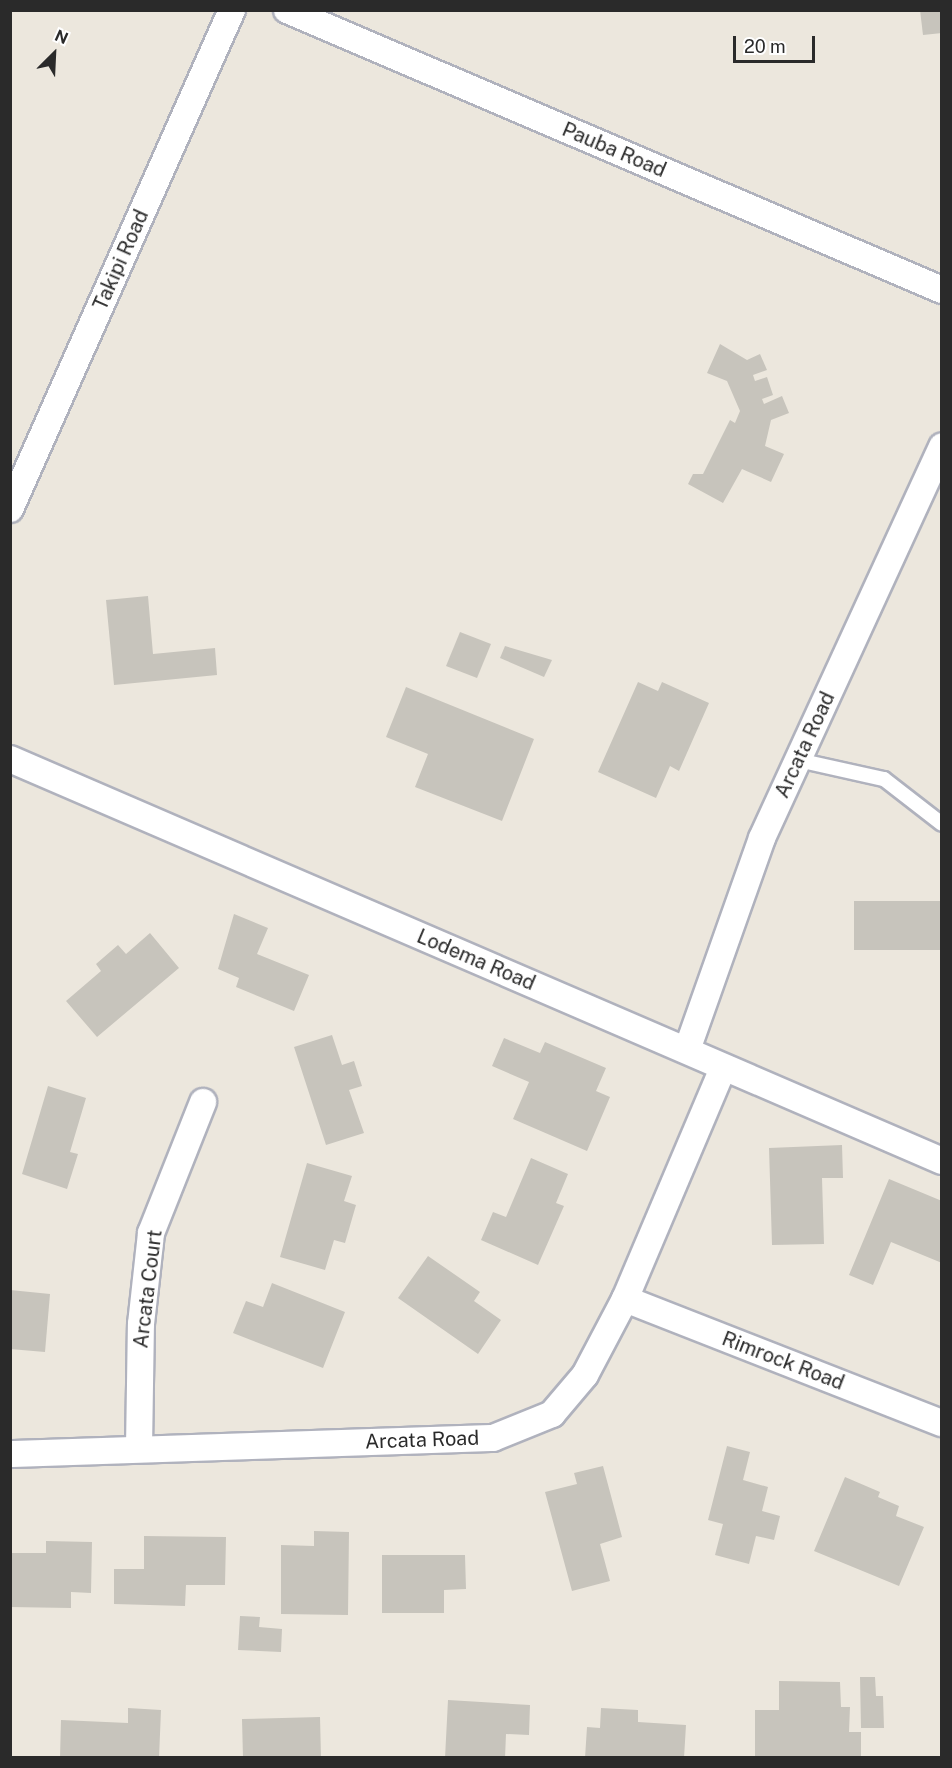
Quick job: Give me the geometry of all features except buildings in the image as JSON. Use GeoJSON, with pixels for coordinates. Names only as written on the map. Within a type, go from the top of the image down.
{"type":"FeatureCollection","features":[{"type":"Feature","properties":{"kind":"street","name":"Takipi Road"},"geometry":{"type":"LineString","coordinates":[[10,509],[232,10]]}},
{"type":"Feature","properties":{"kind":"street","name":"Pauba Road"},"geometry":{"type":"LineString","coordinates":[[287,10],[942,290]]}},
{"type":"Feature","properties":{"kind":"street","name":"Arcata Road"},"geometry":{"type":"LineString","coordinates":[[687,1050],[762,838],[942,446]]}},
{"type":"Feature","properties":{"kind":"street","name":"Lodema Road"},"geometry":{"type":"LineString","coordinates":[[10,759],[687,1050],[722,1071],[942,1161]]}},
{"type":"Feature","properties":{"kind":"street","name":"Arcata Road"},"geometry":{"type":"LineString","coordinates":[[10,1454],[493,1438],[552,1414],[585,1374],[625,1299],[722,1071]]}},
{"type":"Feature","properties":{"kind":"street","name":"Arcata Court"},"geometry":{"type":"LineString","coordinates":[[139,1448],[141,1324],[152,1233],[204,1102]]}},
{"type":"Feature","properties":{"kind":"street","name":"Rimrock Road"},"geometry":{"type":"LineString","coordinates":[[625,1299],[942,1423]]}},
{"type":"Feature","properties":{"kind":"lane"},"geometry":{"type":"LineString","coordinates":[[798,760],[884,779],[942,824]]}}]}
